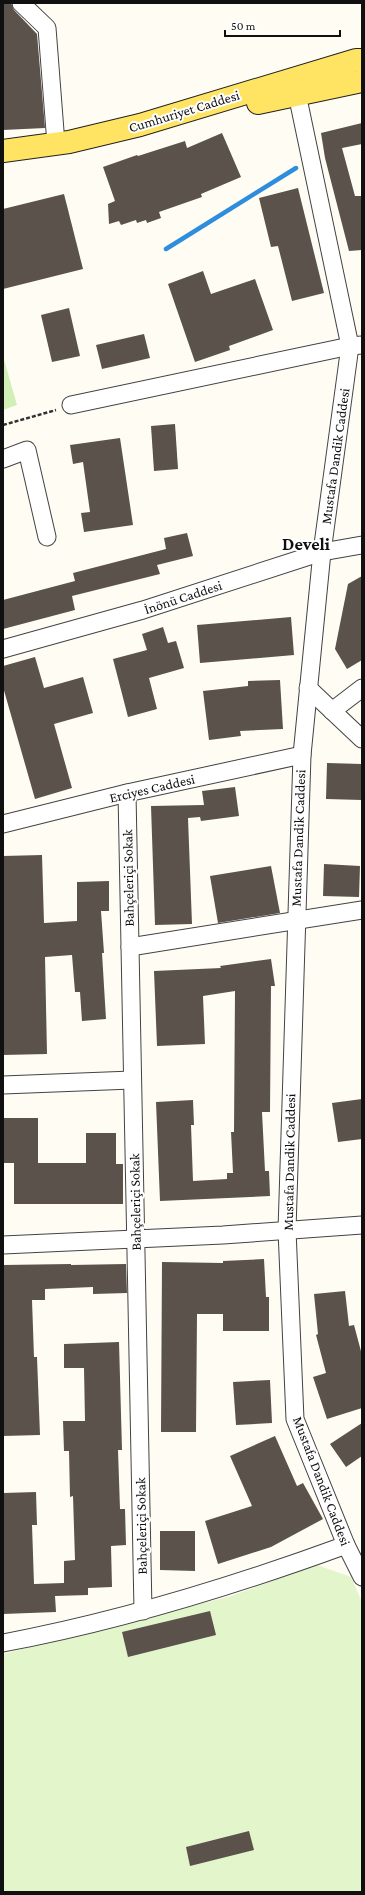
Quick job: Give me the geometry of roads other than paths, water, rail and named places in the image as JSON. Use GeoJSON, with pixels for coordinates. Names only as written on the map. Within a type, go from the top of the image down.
{"type":"FeatureCollection","features":[{"type":"Feature","properties":{"kind":"main road","name":"Cumhuriyet Caddesi"},"geometry":{"type":"LineString","coordinates":[[3,152],[56,144],[140,125],[341,64],[362,60]]}},
{"type":"Feature","properties":{"kind":"main road","name":"Cumhuriyet Caddesi"},"geometry":{"type":"LineString","coordinates":[[3,166],[45,161],[241,107],[297,94],[362,82]]}},
{"type":"Feature","properties":{"kind":"street"},"geometry":{"type":"LineString","coordinates":[[21,3],[47,28],[56,144]]}},
{"type":"Feature","properties":{"kind":"street","name":"Mustafa Dandik Caddesi"},"geometry":{"type":"LineString","coordinates":[[297,94],[356,345],[322,552],[302,755],[295,922],[287,1230],[295,1419],[346,1545],[362,1577]]}},
{"type":"Feature","properties":{"kind":"street"},"geometry":{"type":"LineString","coordinates":[[71,405],[356,345]]}},
{"type":"Feature","properties":{"kind":"street"},"geometry":{"type":"LineString","coordinates":[[3,459],[27,450],[47,537]]}},
{"type":"Feature","properties":{"kind":"street","name":"İnönü Caddesi"},"geometry":{"type":"LineString","coordinates":[[3,649],[143,610],[322,552],[362,545]]}},
{"type":"Feature","properties":{"kind":"street"},"geometry":{"type":"LineString","coordinates":[[308,688],[362,739]]}},
{"type":"Feature","properties":{"kind":"street"},"geometry":{"type":"LineString","coordinates":[[332,711],[362,688]]}},
{"type":"Feature","properties":{"kind":"street","name":"Erciyes Caddesi"},"geometry":{"type":"LineString","coordinates":[[3,824],[127,793],[302,755]]}},
{"type":"Feature","properties":{"kind":"street","name":"Bahçeleriçi Sokak"},"geometry":{"type":"LineString","coordinates":[[127,793],[142,1611]]}},
{"type":"Feature","properties":{"kind":"street"},"geometry":{"type":"LineString","coordinates":[[130,947],[295,922],[362,910]]}},
{"type":"Feature","properties":{"kind":"street"},"geometry":{"type":"LineString","coordinates":[[3,1085],[132,1080]]}},
{"type":"Feature","properties":{"kind":"street"},"geometry":{"type":"LineString","coordinates":[[3,1245],[136,1239],[362,1225]]}},
{"type":"Feature","properties":{"kind":"street"},"geometry":{"type":"LineString","coordinates":[[3,1643],[92,1624],[226,1587],[346,1545]]}},
{"type":"Feature","properties":{"kind":"waterway"},"geometry":{"type":"LineString","coordinates":[[166,249],[296,168]]}},
{"type":"Feature","properties":{"kind":"district","name":"Develi"},"geometry":{"type":"Point","coordinates":[306,544]}}]}
